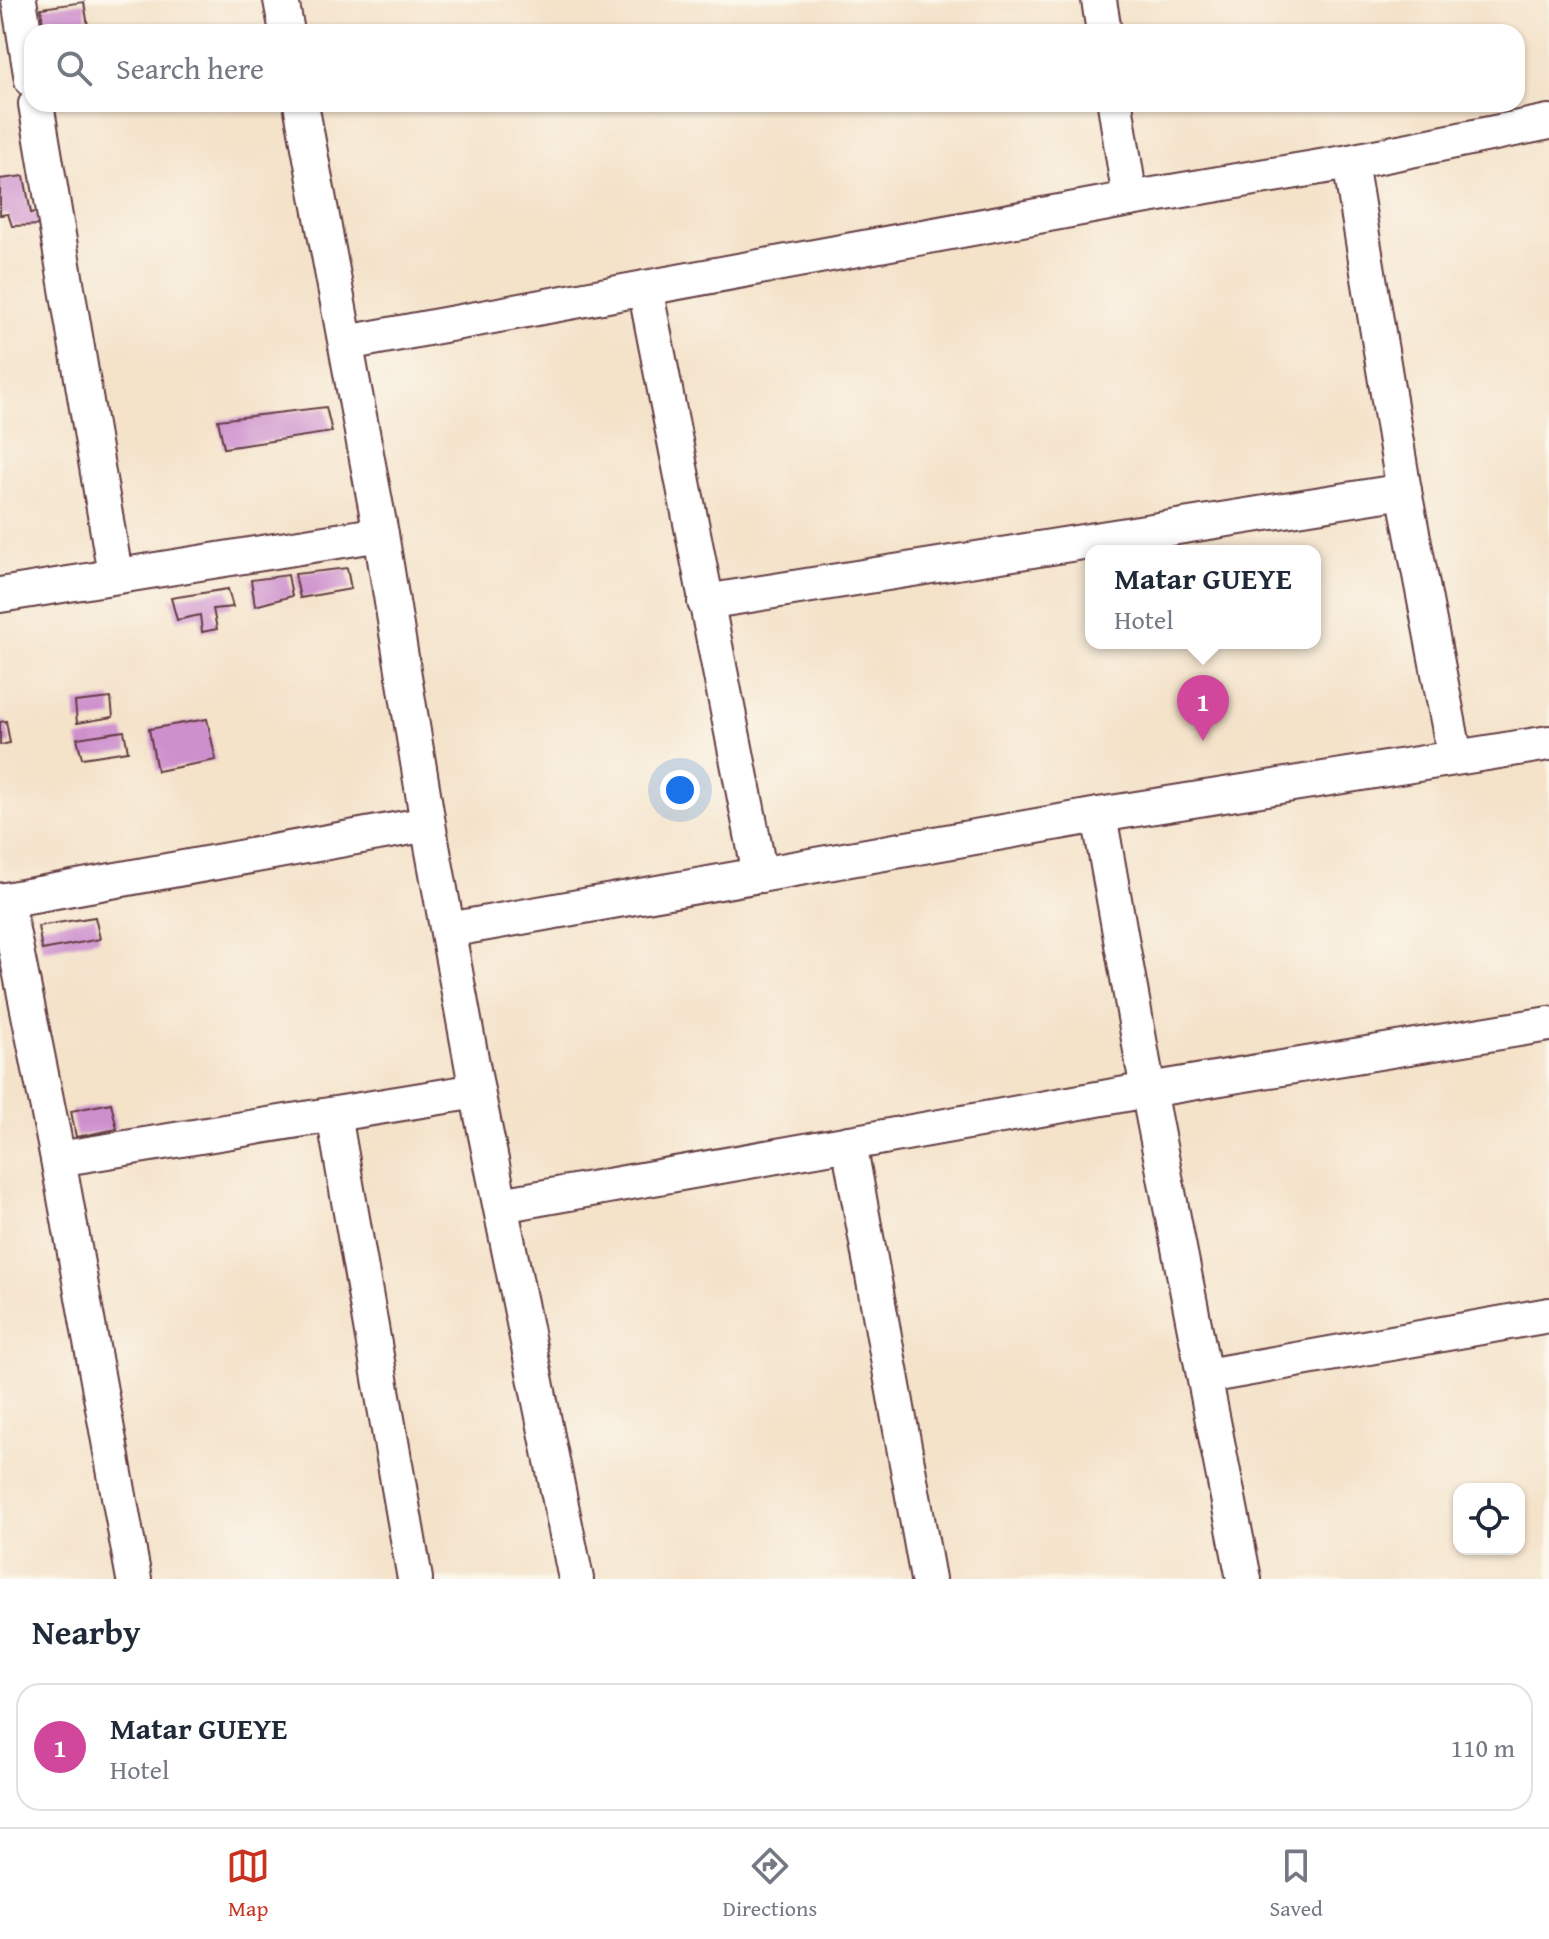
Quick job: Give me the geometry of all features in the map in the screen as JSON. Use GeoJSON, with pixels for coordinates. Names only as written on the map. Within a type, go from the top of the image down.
{"type":"FeatureCollection","features":[{"type":"Feature","properties":{"kind":"street"},"geometry":{"type":"LineString","coordinates":[[19,0],[24,31]]}},
{"type":"Feature","properties":{"kind":"street"},"geometry":{"type":"LineString","coordinates":[[281,0],[286,24]]}},
{"type":"Feature","properties":{"kind":"street"},"geometry":{"type":"LineString","coordinates":[[1099,0],[1103,24]]}},
{"type":"Feature","properties":{"kind":"street"},"geometry":{"type":"LineString","coordinates":[[37,112],[115,574]]}},
{"type":"Feature","properties":{"kind":"street"},"geometry":{"type":"LineString","coordinates":[[303,112],[381,534],[428,824],[477,1091],[576,1579]]}},
{"type":"Feature","properties":{"kind":"street"},"geometry":{"type":"LineString","coordinates":[[1116,112],[1130,199]]}},
{"type":"Feature","properties":{"kind":"street"},"geometry":{"type":"LineString","coordinates":[[346,343],[1130,199],[1350,162],[1549,122]]}},
{"type":"Feature","properties":{"kind":"street"},"geometry":{"type":"LineString","coordinates":[[1350,162],[1404,491],[1455,757]]}},
{"type":"Feature","properties":{"kind":"street"},"geometry":{"type":"LineString","coordinates":[[645,288],[760,875]]}},
{"type":"Feature","properties":{"kind":"street"},"geometry":{"type":"LineString","coordinates":[[705,602],[1404,491]]}},
{"type":"Feature","properties":{"kind":"street"},"geometry":{"type":"LineString","coordinates":[[0,595],[115,574],[381,534]]}},
{"type":"Feature","properties":{"kind":"street"},"geometry":{"type":"LineString","coordinates":[[448,930],[1099,815],[1549,743]]}},
{"type":"Feature","properties":{"kind":"street"},"geometry":{"type":"LineString","coordinates":[[1099,815],[1148,1090],[1244,1579]]}},
{"type":"Feature","properties":{"kind":"street"},"geometry":{"type":"LineString","coordinates":[[134,1579],[58,1159],[3,901],[428,824]]}},
{"type":"Feature","properties":{"kind":"street"},"geometry":{"type":"LineString","coordinates":[[501,1205],[1148,1090],[1549,1024]]}},
{"type":"Feature","properties":{"kind":"street"},"geometry":{"type":"LineString","coordinates":[[58,1159],[477,1091]]}},
{"type":"Feature","properties":{"kind":"street"},"geometry":{"type":"LineString","coordinates":[[334,1115],[415,1579]]}},
{"type":"Feature","properties":{"kind":"street"},"geometry":{"type":"LineString","coordinates":[[849,1143],[928,1579]]}},
{"type":"Feature","properties":{"kind":"street"},"geometry":{"type":"LineString","coordinates":[[1206,1376],[1549,1315]]}},
{"type":"Feature","properties":{"kind":"building"},"geometry":{"type":"Polygon","coordinates":[[[84,2],[88,24],[43,24],[41,8],[84,2]]]}},
{"type":"Feature","properties":{"kind":"building"},"geometry":{"type":"Polygon","coordinates":[[[24,176],[31,213],[42,211],[44,225],[12,226],[8,214],[0,215],[0,179],[24,176]]]}},
{"type":"Feature","properties":{"kind":"building"},"geometry":{"type":"Polygon","coordinates":[[[326,407],[332,432],[224,448],[218,420],[326,407]]]}},
{"type":"Feature","properties":{"kind":"building"},"geometry":{"type":"Polygon","coordinates":[[[347,568],[351,589],[300,598],[295,574],[347,568]]]}},
{"type":"Feature","properties":{"kind":"building"},"geometry":{"type":"Polygon","coordinates":[[[288,575],[292,596],[255,606],[251,580],[288,575]]]}},
{"type":"Feature","properties":{"kind":"building"},"geometry":{"type":"Polygon","coordinates":[[[228,589],[233,607],[213,609],[217,629],[202,632],[200,615],[177,620],[171,598],[228,589]]]}},
{"type":"Feature","properties":{"kind":"building"},"geometry":{"type":"Polygon","coordinates":[[[111,698],[113,717],[77,723],[75,702],[111,698]]]}},
{"type":"Feature","properties":{"kind":"building"},"geometry":{"type":"Polygon","coordinates":[[[207,719],[216,760],[157,771],[149,729],[207,719]]]}},
{"type":"Feature","properties":{"kind":"building"},"geometry":{"type":"Polygon","coordinates":[[[6,721],[10,743],[0,745],[0,722],[6,721]]]}},
{"type":"Feature","properties":{"kind":"building"},"geometry":{"type":"Polygon","coordinates":[[[124,731],[128,751],[82,758],[77,738],[124,731]]]}},
{"type":"Feature","properties":{"kind":"building"},"geometry":{"type":"Polygon","coordinates":[[[95,917],[100,939],[42,950],[38,926],[95,917]]]}},
{"type":"Feature","properties":{"kind":"building"},"geometry":{"type":"Polygon","coordinates":[[[111,1103],[117,1129],[76,1137],[71,1111],[111,1103]]]}},
{"type":"Feature","properties":{"kind":"place","name":"Matar GUEYE"},"geometry":{"type":"Point","coordinates":[1203,741]}}]}
